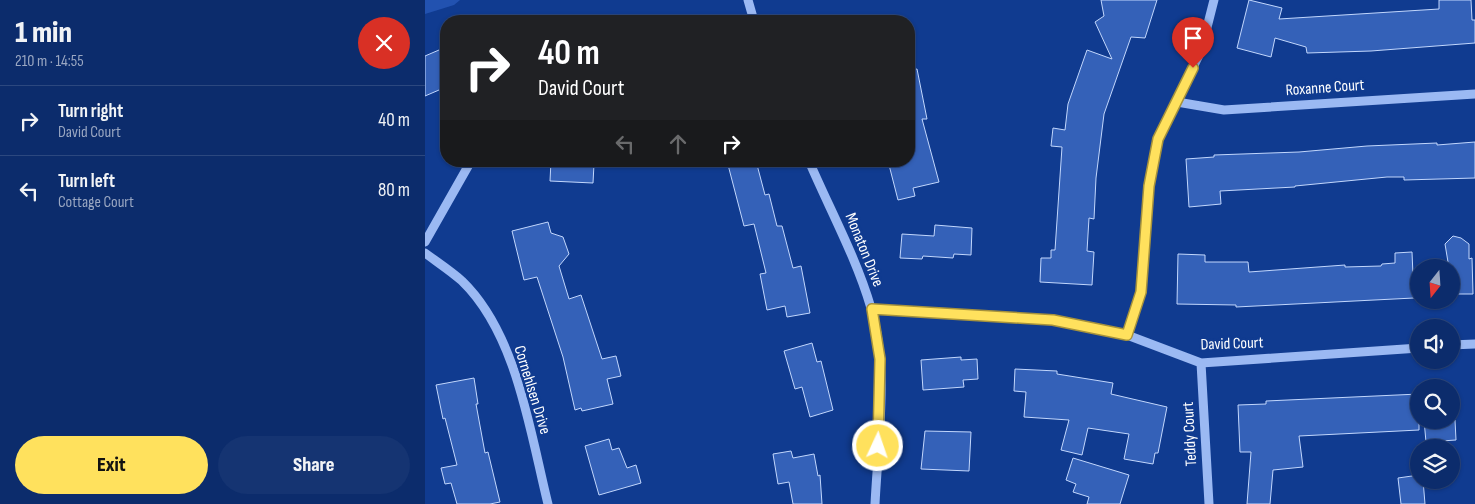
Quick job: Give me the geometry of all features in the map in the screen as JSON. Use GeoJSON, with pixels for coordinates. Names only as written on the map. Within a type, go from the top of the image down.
{"type":"FeatureCollection","features":[{"type":"Feature","properties":{"kind":"street"},"geometry":{"type":"LineString","coordinates":[[748,0],[752,15]]}},
{"type":"Feature","properties":{"kind":"street"},"geometry":{"type":"LineString","coordinates":[[1127,335],[1141,292],[1149,186],[1158,139],[1201,51],[1214,0]]}},
{"type":"Feature","properties":{"kind":"street","name":"Roxanne Court"},"geometry":{"type":"LineString","coordinates":[[1177,102],[1224,110],[1475,94]]}},
{"type":"Feature","properties":{"kind":"street"},"geometry":{"type":"LineString","coordinates":[[425,242],[468,167]]}},
{"type":"Feature","properties":{"kind":"street","name":"Monaton Drive"},"geometry":{"type":"LineString","coordinates":[[812,167],[849,246],[872,309],[880,359],[880,407],[875,504]]}},
{"type":"Feature","properties":{"kind":"street","name":"Cornehlsen Drive"},"geometry":{"type":"LineString","coordinates":[[425,253],[462,282],[493,322],[516,377],[548,504]]}},
{"type":"Feature","properties":{"kind":"street","name":"David Court"},"geometry":{"type":"LineString","coordinates":[[872,309],[1053,320],[1127,335],[1201,362],[1410,349]]}},
{"type":"Feature","properties":{"kind":"street"},"geometry":{"type":"LineString","coordinates":[[1460,345],[1475,344]]}},
{"type":"Feature","properties":{"kind":"street","name":"Teddy Court"},"geometry":{"type":"LineString","coordinates":[[1201,362],[1209,504]]}},
{"type":"Feature","properties":{"kind":"shaded area"},"geometry":{"type":"Polygon","coordinates":[[[425,0],[460,0],[454,5],[425,14],[425,0]]]}},
{"type":"Feature","properties":{"kind":"building"},"geometry":{"type":"Polygon","coordinates":[[[1101,0],[1157,0],[1145,38],[1131,37],[1104,114],[1096,178],[1094,219],[1089,218],[1087,251],[1094,252],[1092,285],[1040,282],[1041,258],[1051,258],[1051,250],[1055,250],[1062,147],[1051,146],[1053,128],[1065,130],[1068,104],[1087,50],[1112,59],[1095,22],[1104,16],[1101,0]]]}},
{"type":"Feature","properties":{"kind":"building"},"geometry":{"type":"Polygon","coordinates":[[[1249,0],[1282,8],[1279,19],[1439,9],[1439,0],[1471,0],[1472,20],[1475,20],[1475,43],[1371,51],[1307,53],[1306,47],[1275,38],[1271,57],[1237,48],[1249,0]]]}},
{"type":"Feature","properties":{"kind":"building"},"geometry":{"type":"Polygon","coordinates":[[[440,50],[440,90],[425,96],[425,56],[440,50]]]}},
{"type":"Feature","properties":{"kind":"building"},"geometry":{"type":"Polygon","coordinates":[[[915,69],[917,69],[927,119],[922,119],[939,182],[913,188],[915,196],[898,200],[890,167],[915,167],[915,69]]]}},
{"type":"Feature","properties":{"kind":"building"},"geometry":{"type":"Polygon","coordinates":[[[1475,142],[1475,178],[1404,180],[1404,177],[1387,177],[1295,187],[1220,191],[1221,204],[1189,207],[1186,159],[1214,157],[1214,155],[1299,152],[1367,146],[1437,143],[1437,145],[1475,142]]]}},
{"type":"Feature","properties":{"kind":"building"},"geometry":{"type":"Polygon","coordinates":[[[551,167],[594,167],[593,183],[550,181],[551,167]]]}},
{"type":"Feature","properties":{"kind":"building"},"geometry":{"type":"Polygon","coordinates":[[[729,167],[758,167],[765,195],[769,194],[777,226],[782,226],[793,268],[801,266],[810,313],[787,317],[785,306],[767,310],[760,274],[766,273],[754,224],[744,226],[729,167]]]}},
{"type":"Feature","properties":{"kind":"building"},"geometry":{"type":"Polygon","coordinates":[[[548,222],[551,233],[563,237],[569,254],[559,266],[569,299],[581,295],[602,359],[616,356],[621,376],[607,379],[613,404],[582,411],[581,408],[575,410],[563,357],[537,277],[524,280],[512,231],[548,222]]]}},
{"type":"Feature","properties":{"kind":"building"},"geometry":{"type":"Polygon","coordinates":[[[935,225],[972,228],[971,255],[954,254],[953,258],[923,256],[922,259],[900,258],[902,234],[934,236],[935,225]]]}},
{"type":"Feature","properties":{"kind":"building"},"geometry":{"type":"Polygon","coordinates":[[[1453,236],[1461,238],[1469,244],[1469,259],[1472,258],[1473,294],[1460,294],[1460,259],[1448,259],[1445,244],[1453,236]]]}},
{"type":"Feature","properties":{"kind":"building"},"geometry":{"type":"Polygon","coordinates":[[[1412,252],[1412,259],[1410,259],[1410,298],[1236,307],[1236,305],[1177,304],[1178,254],[1205,255],[1205,262],[1248,262],[1249,272],[1345,265],[1345,267],[1381,266],[1382,264],[1395,263],[1395,253],[1412,252]]]}},
{"type":"Feature","properties":{"kind":"building"},"geometry":{"type":"Polygon","coordinates":[[[812,343],[817,362],[821,361],[833,410],[810,417],[802,387],[795,389],[784,351],[812,343]]]}},
{"type":"Feature","properties":{"kind":"building"},"geometry":{"type":"Polygon","coordinates":[[[961,357],[961,360],[977,359],[978,379],[963,380],[964,387],[923,390],[921,360],[961,357]]]}},
{"type":"Feature","properties":{"kind":"building"},"geometry":{"type":"Polygon","coordinates":[[[1015,369],[1057,371],[1057,374],[1113,383],[1111,394],[1167,407],[1158,453],[1155,453],[1153,464],[1124,459],[1129,434],[1088,428],[1082,455],[1061,450],[1069,420],[1024,417],[1026,392],[1014,391],[1015,369]]]}},
{"type":"Feature","properties":{"kind":"building"},"geometry":{"type":"Polygon","coordinates":[[[474,378],[478,404],[476,404],[485,453],[488,452],[500,502],[490,504],[457,504],[451,483],[445,484],[441,468],[457,465],[445,418],[443,419],[436,385],[474,378]]]}},
{"type":"Feature","properties":{"kind":"building"},"geometry":{"type":"Polygon","coordinates":[[[1410,394],[1410,429],[1419,430],[1299,436],[1303,467],[1273,470],[1270,504],[1247,504],[1251,452],[1240,452],[1238,405],[1266,404],[1266,401],[1410,394]]]}},
{"type":"Feature","properties":{"kind":"building"},"geometry":{"type":"Polygon","coordinates":[[[1425,429],[1455,429],[1456,439],[1426,439],[1425,429]]]}},
{"type":"Feature","properties":{"kind":"building"},"geometry":{"type":"Polygon","coordinates":[[[925,431],[971,432],[969,471],[921,469],[925,431]]]}},
{"type":"Feature","properties":{"kind":"building"},"geometry":{"type":"Polygon","coordinates":[[[609,439],[612,450],[619,448],[627,468],[636,465],[641,483],[599,495],[585,446],[609,439]]]}},
{"type":"Feature","properties":{"kind":"building"},"geometry":{"type":"Polygon","coordinates":[[[791,451],[793,458],[814,454],[818,476],[820,475],[822,504],[793,504],[789,482],[778,484],[773,454],[791,451]]]}},
{"type":"Feature","properties":{"kind":"building"},"geometry":{"type":"Polygon","coordinates":[[[1073,458],[1129,475],[1120,504],[1087,504],[1089,497],[1073,492],[1076,484],[1066,480],[1073,458]]]}},
{"type":"Feature","properties":{"kind":"building"},"geometry":{"type":"Polygon","coordinates":[[[1410,476],[1410,489],[1424,489],[1425,504],[1401,504],[1398,478],[1410,476]]]}},
{"type":"Feature","properties":{"kind":"route"},"geometry":{"type":"LineString","coordinates":[[878,446],[880,359],[872,309],[1053,320],[1127,335],[1141,292],[1149,186],[1158,139],[1193,68]]}}]}
